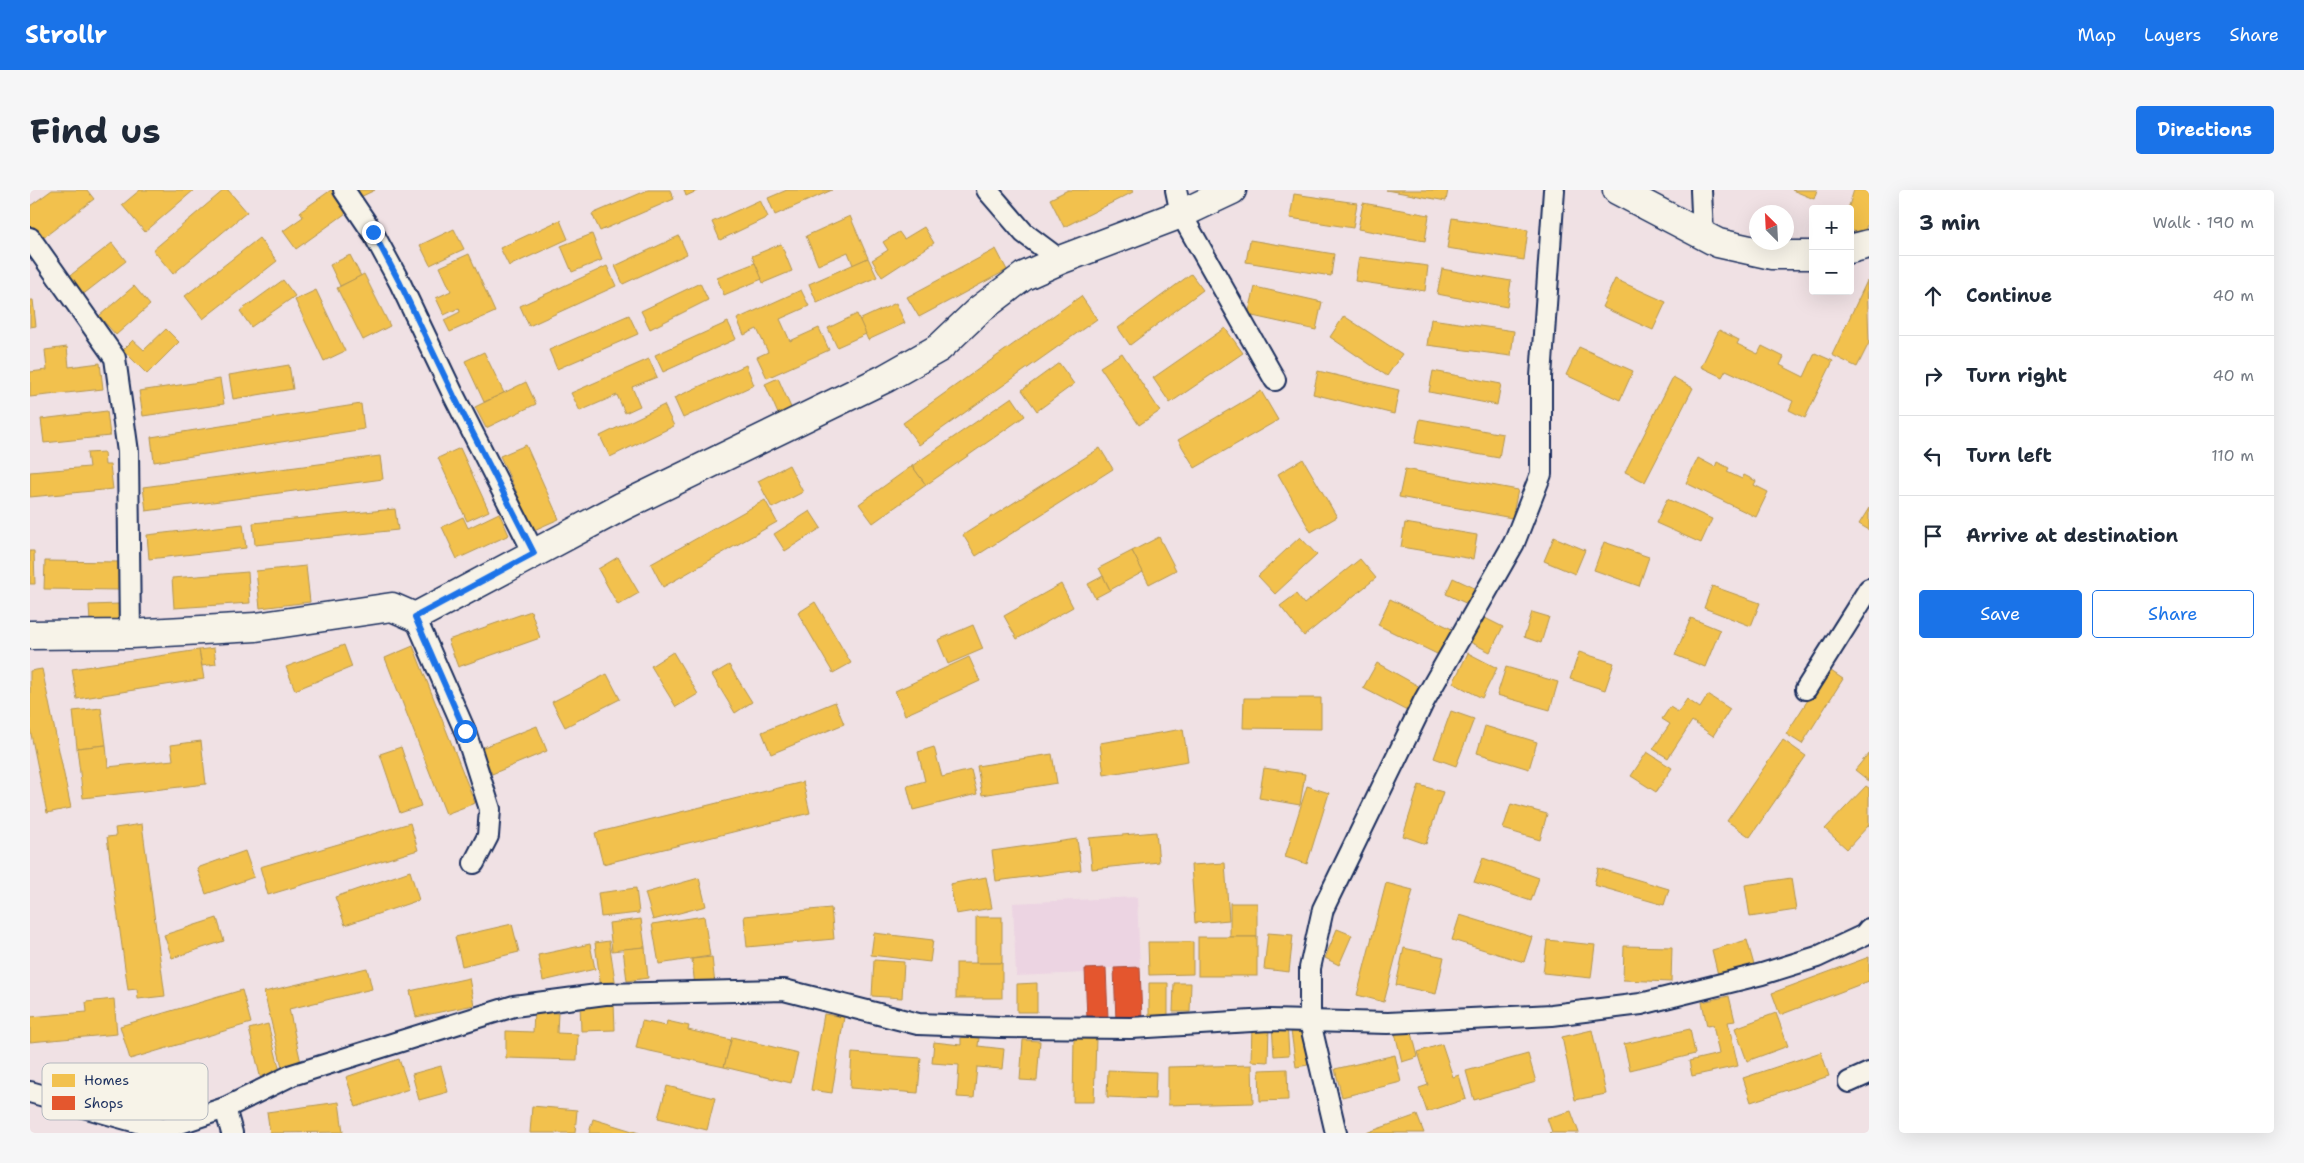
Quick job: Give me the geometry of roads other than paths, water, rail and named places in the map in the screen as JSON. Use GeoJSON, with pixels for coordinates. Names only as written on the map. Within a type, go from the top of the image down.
{"type":"FeatureCollection","features":[{"type":"Feature","properties":{"kind":"street"},"geometry":{"type":"LineString","coordinates":[[344,190],[373,232],[400,283],[454,396],[534,553]]}},
{"type":"Feature","properties":{"kind":"street"},"geometry":{"type":"LineString","coordinates":[[987,190],[1024,233],[1060,260]]}},
{"type":"Feature","properties":{"kind":"street"},"geometry":{"type":"LineString","coordinates":[[415,617],[621,506],[886,378],[939,348],[979,310],[1024,276],[1179,202],[1232,190]]}},
{"type":"Feature","properties":{"kind":"street"},"geometry":{"type":"LineString","coordinates":[[1336,1133],[1310,1022],[1310,968],[1324,909],[1424,701],[1514,543],[1541,474],[1541,377],[1554,190]]}},
{"type":"Feature","properties":{"kind":"street"},"geometry":{"type":"LineString","coordinates":[[1616,190],[1718,243],[1772,255],[1809,255]]}},
{"type":"Feature","properties":{"kind":"street"},"geometry":{"type":"LineString","coordinates":[[1701,190],[1703,235]]}},
{"type":"Feature","properties":{"kind":"street"},"geometry":{"type":"LineString","coordinates":[[1179,202],[1275,380]]}},
{"type":"Feature","properties":{"kind":"street"},"geometry":{"type":"LineString","coordinates":[[30,238],[116,358],[128,452],[130,634]]}},
{"type":"Feature","properties":{"kind":"street"},"geometry":{"type":"LineString","coordinates":[[1854,248],[1869,244]]}},
{"type":"Feature","properties":{"kind":"street"},"geometry":{"type":"LineString","coordinates":[[1806,688],[1869,589]]}},
{"type":"Feature","properties":{"kind":"street"},"geometry":{"type":"LineString","coordinates":[[30,635],[130,634],[256,627],[392,607],[415,617],[465,731],[490,809],[488,836],[474,863]]}},
{"type":"Feature","properties":{"kind":"street"},"geometry":{"type":"LineString","coordinates":[[208,1114],[225,1108],[292,1075],[514,1006],[605,994],[784,990],[918,1024],[1131,1028],[1269,1020],[1388,1023],[1552,1015],[1641,1004],[1762,974],[1817,957],[1864,936],[1869,929]]}},
{"type":"Feature","properties":{"kind":"street"},"geometry":{"type":"LineString","coordinates":[[1849,1082],[1869,1073]]}},
{"type":"Feature","properties":{"kind":"street"},"geometry":{"type":"LineString","coordinates":[[225,1108],[232,1133]]}},
{"type":"Feature","properties":{"kind":"street"},"geometry":{"type":"LineString","coordinates":[[130,1120],[162,1129],[189,1120]]}}]}
